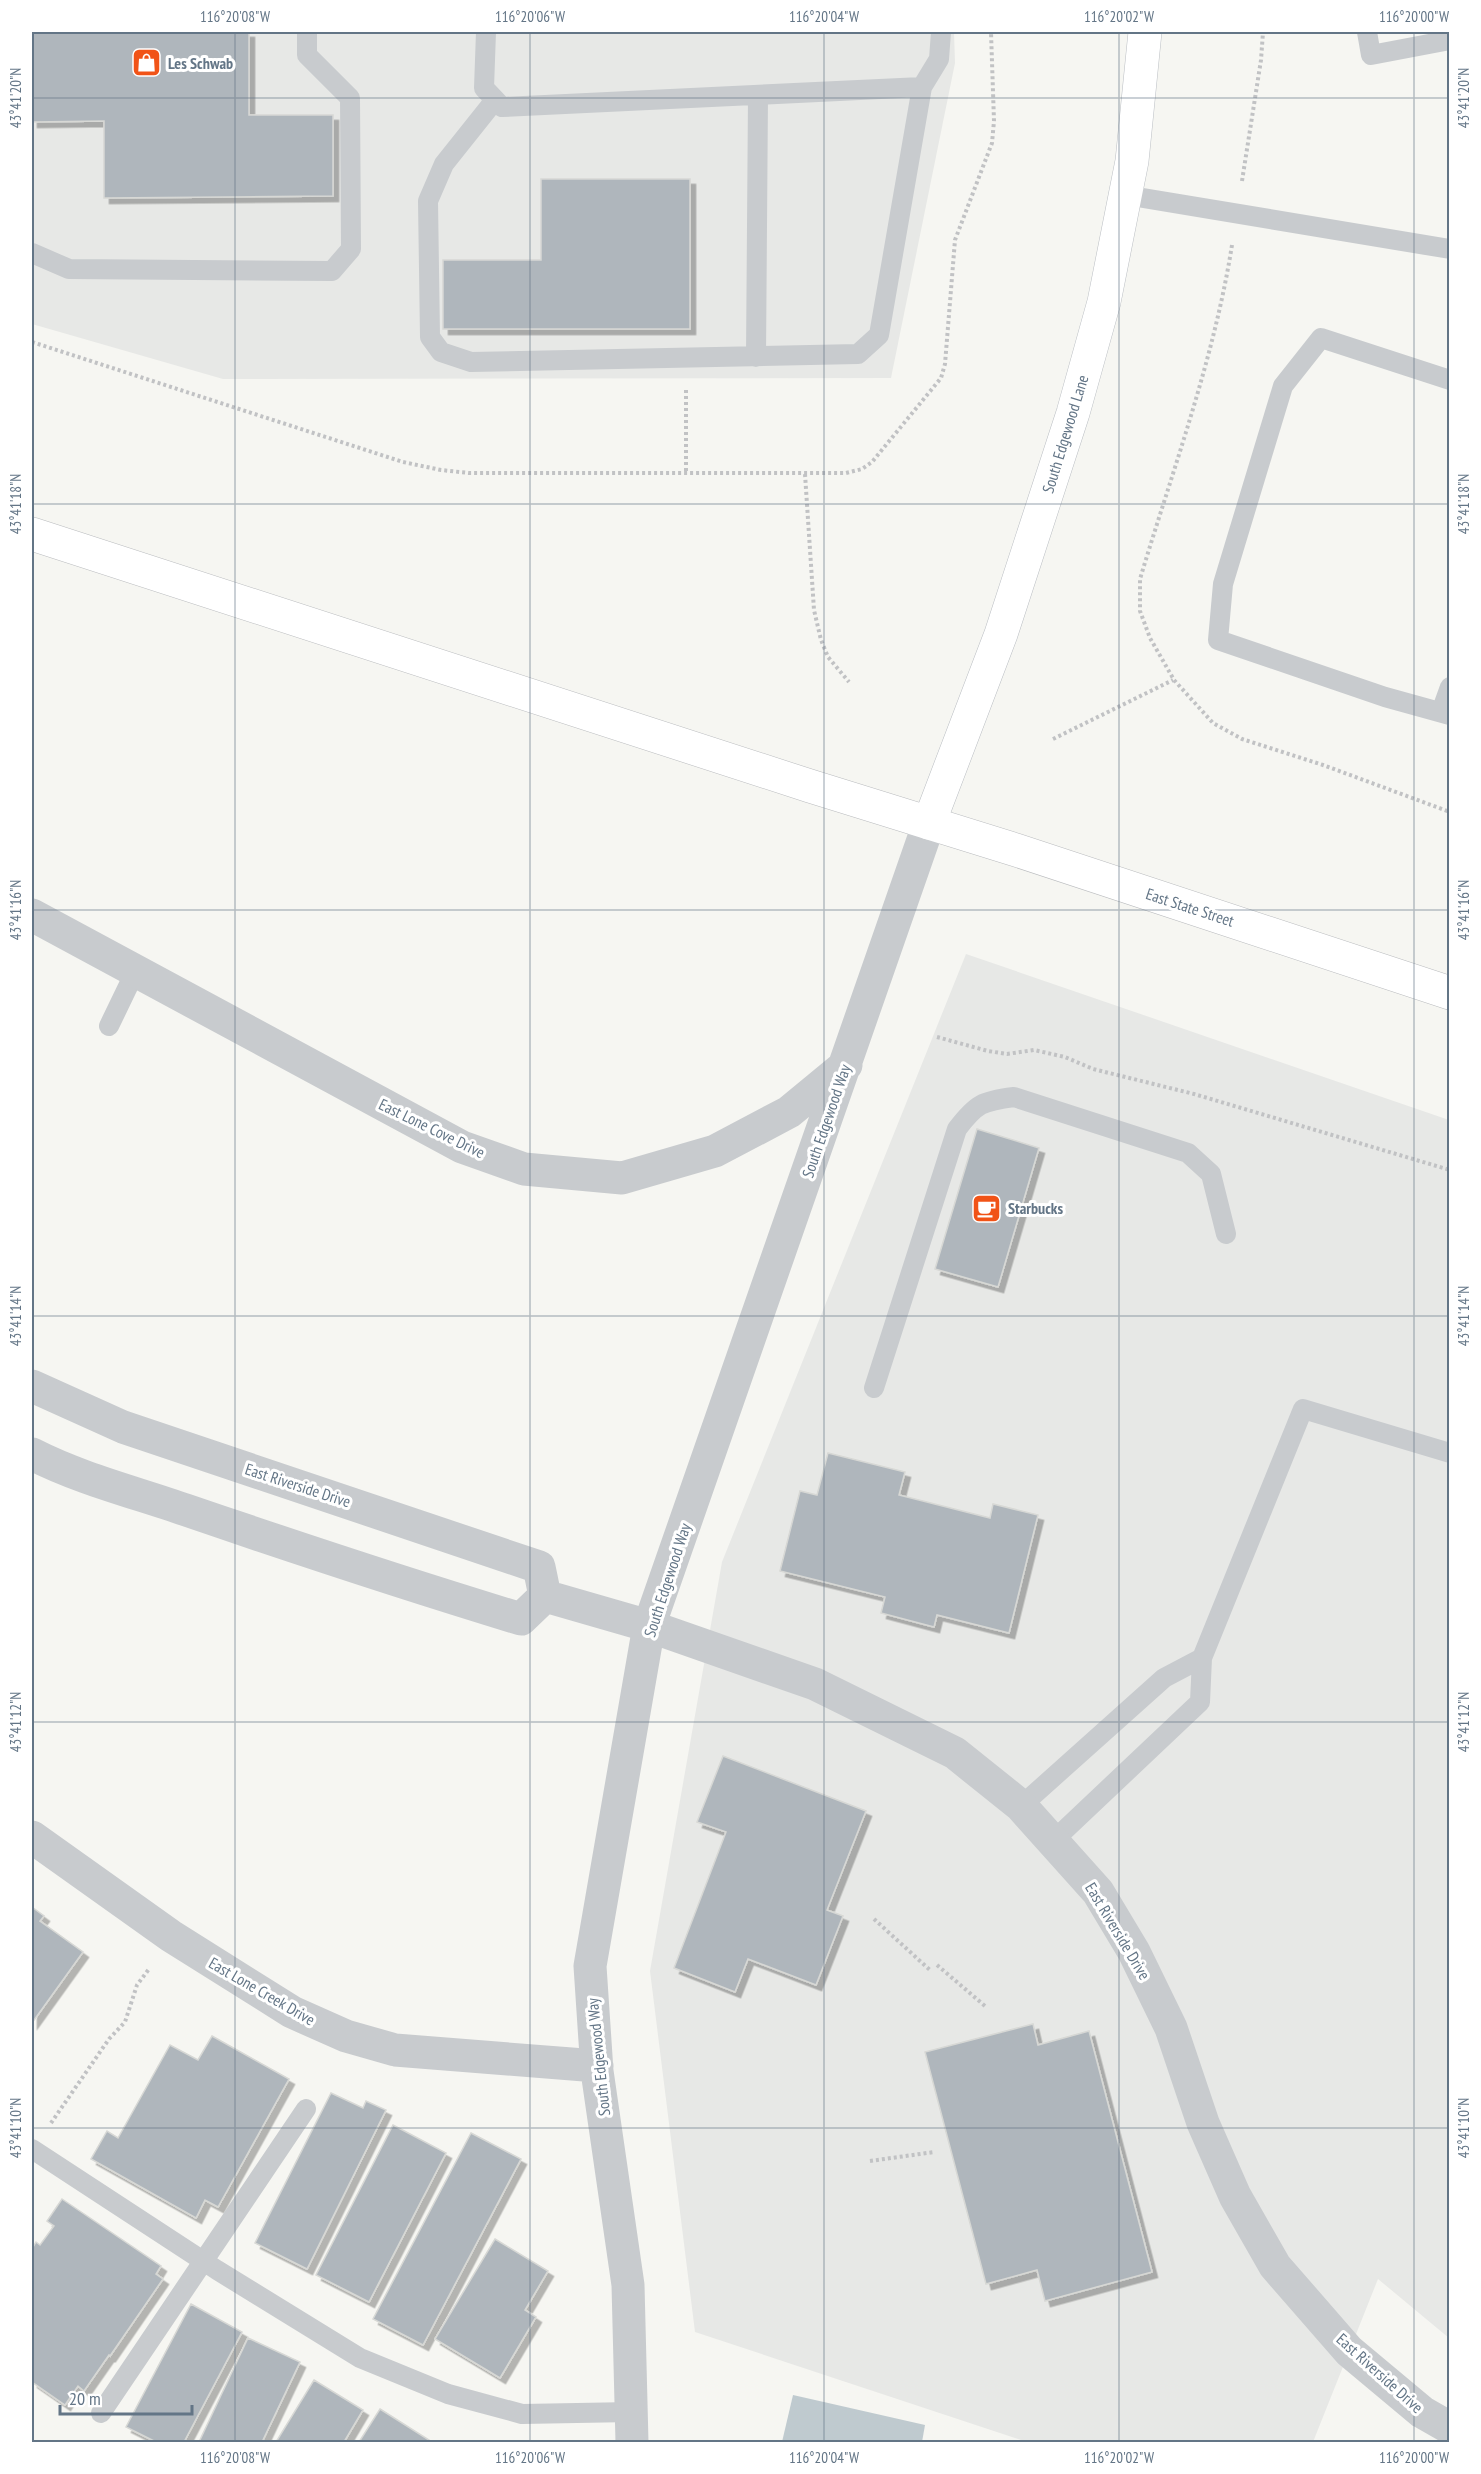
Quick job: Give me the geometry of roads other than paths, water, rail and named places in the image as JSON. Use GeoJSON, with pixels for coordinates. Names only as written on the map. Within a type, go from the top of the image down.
{"type":"FeatureCollection","features":[{"type":"Feature","properties":{"kind":"main road","name":"South Edgewood Lane"},"geometry":{"type":"LineString","coordinates":[[929,823],[1001,634],[1073,413],[1104,302],[1132,160],[1146,32]]}},
{"type":"Feature","properties":{"kind":"main road","name":"East State Street"},"geometry":{"type":"LineString","coordinates":[[32,534],[1449,993]]}},
{"type":"Feature","properties":{"kind":"street","name":"South Edgewood Way"},"geometry":{"type":"LineString","coordinates":[[632,2427],[628,2285],[597,2066],[590,1966],[649,1626],[929,823]]}},
{"type":"Feature","properties":{"kind":"street","name":"East Lone Cove Drive"},"geometry":{"type":"LineString","coordinates":[[32,915],[462,1147],[524,1169],[622,1178],[715,1151],[789,1112],[846,1065]]}},
{"type":"Feature","properties":{"kind":"street","name":"East Riverside Drive"},"geometry":{"type":"LineString","coordinates":[[32,1386],[123,1427],[539,1566],[545,1596],[649,1626],[825,1689],[955,1753],[1022,1806],[1098,1892],[1134,1952],[1171,2028],[1203,2123],[1235,2196],[1275,2266],[1349,2351],[1422,2412],[1449,2428]]}},
{"type":"Feature","properties":{"kind":"street"},"geometry":{"type":"LineString","coordinates":[[32,1454],[96,1482],[143,1495],[360,1569],[521,1619],[545,1596]]}},
{"type":"Feature","properties":{"kind":"street","name":"East Lone Creek Drive"},"geometry":{"type":"LineString","coordinates":[[32,1838],[171,1936],[292,2012],[346,2036],[395,2050],[597,2066]]}},
{"type":"Feature","properties":{"kind":"lane"},"geometry":{"type":"LineString","coordinates":[[32,253],[69,269],[332,271],[351,249],[350,98],[307,55],[306,32]]}},
{"type":"Feature","properties":{"kind":"lane"},"geometry":{"type":"LineString","coordinates":[[486,32],[484,88],[502,107],[922,87]]}},
{"type":"Feature","properties":{"kind":"lane"},"geometry":{"type":"LineString","coordinates":[[495,100],[444,164],[428,201],[430,337],[441,352],[471,362],[858,354],[879,335],[922,87],[939,59],[941,32]]}},
{"type":"Feature","properties":{"kind":"lane"},"geometry":{"type":"LineString","coordinates":[[1367,32],[1371,55],[1449,40]]}},
{"type":"Feature","properties":{"kind":"lane"},"geometry":{"type":"LineString","coordinates":[[756,357],[758,96]]}},
{"type":"Feature","properties":{"kind":"lane"},"geometry":{"type":"LineString","coordinates":[[1125,195],[1449,249]]}},
{"type":"Feature","properties":{"kind":"lane"},"geometry":{"type":"LineString","coordinates":[[1449,381],[1321,338],[1283,386],[1224,584],[1218,640],[1385,697],[1445,713],[1449,687]]}},
{"type":"Feature","properties":{"kind":"lane"},"geometry":{"type":"LineString","coordinates":[[109,1026],[135,972]]}},
{"type":"Feature","properties":{"kind":"lane"},"geometry":{"type":"LineString","coordinates":[[874,1388],[957,1129],[973,1109],[992,1100],[1014,1097],[1188,1153],[1211,1174],[1226,1234]]}},
{"type":"Feature","properties":{"kind":"lane"},"geometry":{"type":"LineString","coordinates":[[1053,1840],[1200,1702],[1202,1658],[1302,1409],[1449,1453]]}},
{"type":"Feature","properties":{"kind":"lane"},"geometry":{"type":"LineString","coordinates":[[1022,1806],[1164,1678],[1202,1658]]}},
{"type":"Feature","properties":{"kind":"lane"},"geometry":{"type":"LineString","coordinates":[[101,2413],[306,2109]]}},
{"type":"Feature","properties":{"kind":"lane"},"geometry":{"type":"LineString","coordinates":[[33,2150],[203,2261],[360,2358],[448,2394],[522,2414],[632,2427]]}},
{"type":"Feature","properties":{"kind":"place","name":"Les Schwab"},"geometry":{"type":"Point","coordinates":[147,63]}},
{"type":"Feature","properties":{"kind":"place","name":"Starbucks"},"geometry":{"type":"Point","coordinates":[987,1208]}}]}
